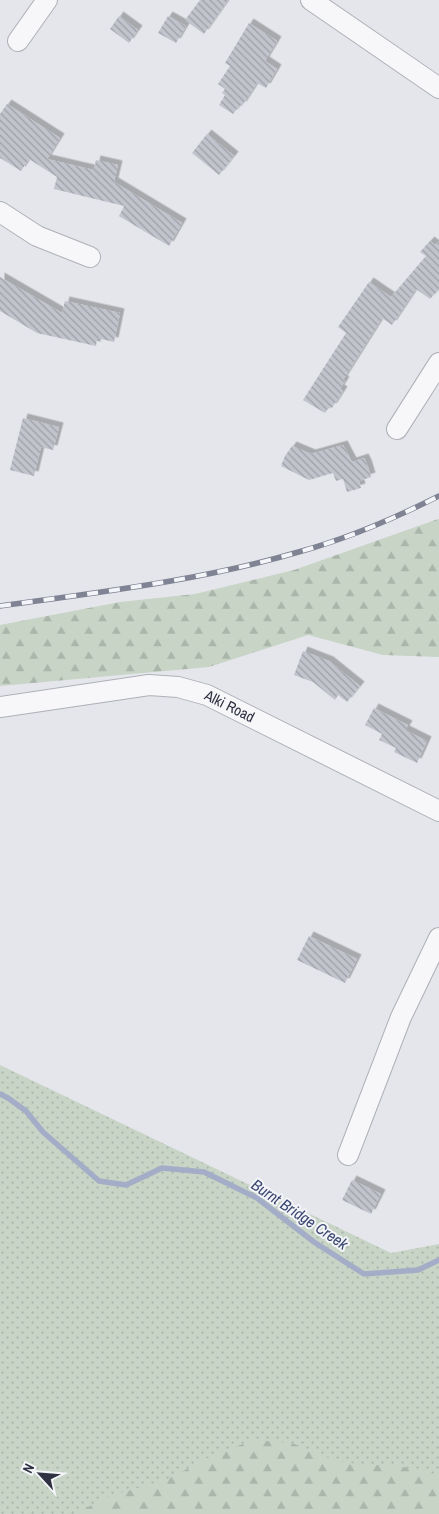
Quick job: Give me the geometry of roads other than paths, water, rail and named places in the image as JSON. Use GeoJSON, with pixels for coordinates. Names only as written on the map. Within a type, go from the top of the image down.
{"type":"FeatureCollection","features":[{"type":"Feature","properties":{"kind":"street"},"geometry":{"type":"LineString","coordinates":[[18,41],[48,0]]}},
{"type":"Feature","properties":{"kind":"street"},"geometry":{"type":"LineString","coordinates":[[311,0],[439,88]]}},
{"type":"Feature","properties":{"kind":"street"},"geometry":{"type":"LineString","coordinates":[[0,212],[37,236],[90,257]]}},
{"type":"Feature","properties":{"kind":"street"},"geometry":{"type":"LineString","coordinates":[[397,429],[439,363]]}},
{"type":"Feature","properties":{"kind":"street","name":"Alki Road"},"geometry":{"type":"LineString","coordinates":[[0,707],[149,685],[178,687],[207,695],[439,811]]}},
{"type":"Feature","properties":{"kind":"street"},"geometry":{"type":"LineString","coordinates":[[348,1155],[401,1017],[439,938]]}},
{"type":"Feature","properties":{"kind":"waterway","name":"Burnt Bridge Creek"},"geometry":{"type":"LineString","coordinates":[[0,1094],[26,1111],[43,1132],[99,1181],[126,1185],[162,1168],[204,1172],[257,1198],[314,1242],[364,1274],[418,1270],[439,1260]]}},
{"type":"Feature","properties":{"kind":"railway"},"geometry":{"type":"LineString","coordinates":[[0,606],[152,584],[265,561],[320,546],[354,534],[389,520],[439,496]]}}]}
